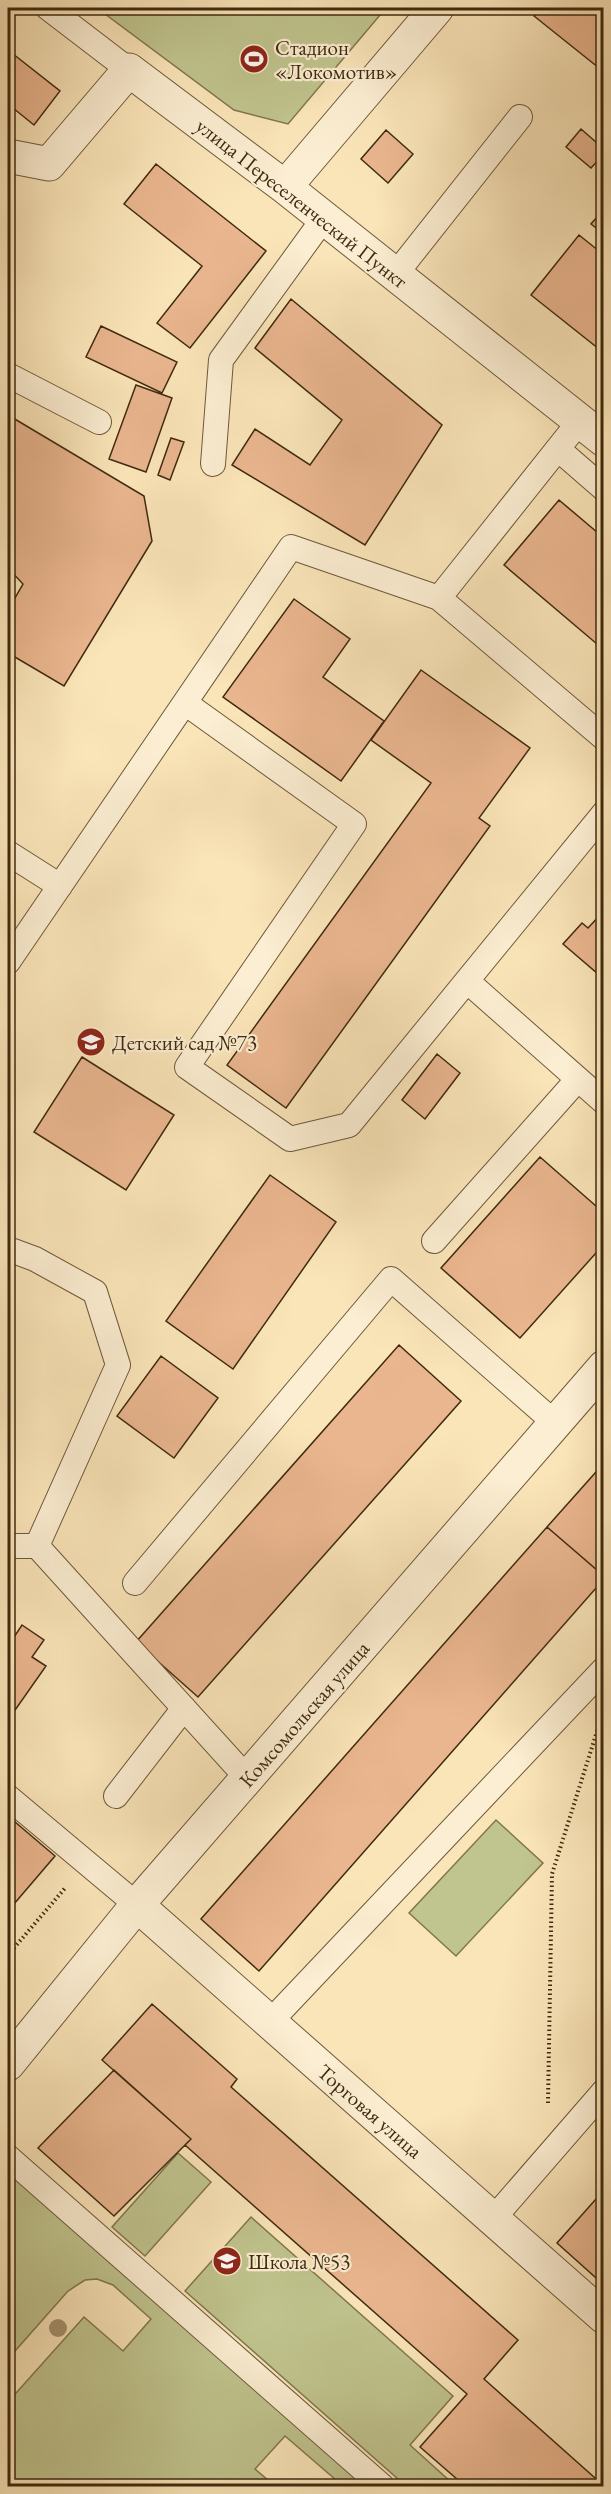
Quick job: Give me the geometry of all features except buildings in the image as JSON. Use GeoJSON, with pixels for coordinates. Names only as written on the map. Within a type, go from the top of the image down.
{"type":"FeatureCollection","features":[{"type":"Feature","properties":{"kind":"street"},"geometry":{"type":"LineString","coordinates":[[285,187],[437,8]]}},
{"type":"Feature","properties":{"kind":"street"},"geometry":{"type":"LineString","coordinates":[[8,156],[49,164],[129,69]]}},
{"type":"Feature","properties":{"kind":"street","name":"улица Переселенческий Пункт"},"geometry":{"type":"LineString","coordinates":[[129,69],[285,187],[591,431]]}},
{"type":"Feature","properties":{"kind":"street","name":"Комсомольская улица"},"geometry":{"type":"LineString","coordinates":[[8,2064],[137,1905],[603,1367]]}},
{"type":"Feature","properties":{"kind":"street","name":"Торговая улица"},"geometry":{"type":"LineString","coordinates":[[137,1905],[603,2317]]}},
{"type":"Feature","properties":{"kind":"lane"},"geometry":{"type":"LineString","coordinates":[[48,8],[129,69]]}},
{"type":"Feature","properties":{"kind":"lane"},"geometry":{"type":"LineString","coordinates":[[395,275],[520,117]]}},
{"type":"Feature","properties":{"kind":"lane"},"geometry":{"type":"LineString","coordinates":[[213,464],[221,360],[324,218]]}},
{"type":"Feature","properties":{"kind":"lane"},"geometry":{"type":"LineString","coordinates":[[8,375],[99,422]]}},
{"type":"Feature","properties":{"kind":"lane"},"geometry":{"type":"LineString","coordinates":[[439,598],[558,448],[591,431]]}},
{"type":"Feature","properties":{"kind":"lane"},"geometry":{"type":"LineString","coordinates":[[558,448],[603,489]]}},
{"type":"Feature","properties":{"kind":"lane"},"geometry":{"type":"LineString","coordinates":[[8,962],[291,547],[439,598],[603,738]]}},
{"type":"Feature","properties":{"kind":"lane"},"geometry":{"type":"LineString","coordinates":[[185,703],[354,824],[187,1066],[290,1139],[349,1125],[603,813]]}},
{"type":"Feature","properties":{"kind":"lane"},"geometry":{"type":"LineString","coordinates":[[8,853],[60,886]]}},
{"type":"Feature","properties":{"kind":"lane"},"geometry":{"type":"LineString","coordinates":[[467,981],[603,1101]]}},
{"type":"Feature","properties":{"kind":"lane"},"geometry":{"type":"LineString","coordinates":[[434,1241],[578,1079]]}},
{"type":"Feature","properties":{"kind":"lane"},"geometry":{"type":"LineString","coordinates":[[8,1249],[35,1259],[95,1292],[118,1365],[38,1546]]}},
{"type":"Feature","properties":{"kind":"lane"},"geometry":{"type":"LineString","coordinates":[[135,1583],[391,1279],[555,1423]]}},
{"type":"Feature","properties":{"kind":"lane"},"geometry":{"type":"LineString","coordinates":[[8,1546],[38,1546],[248,1779]]}},
{"type":"Feature","properties":{"kind":"lane"},"geometry":{"type":"LineString","coordinates":[[269,2023],[603,1669]]}},
{"type":"Feature","properties":{"kind":"lane"},"geometry":{"type":"LineString","coordinates":[[116,1796],[184,1708]]}},
{"type":"Feature","properties":{"kind":"lane"},"geometry":{"type":"LineString","coordinates":[[8,1797],[137,1905]]}},
{"type":"Feature","properties":{"kind":"lane"},"geometry":{"type":"LineString","coordinates":[[493,2219],[603,2091]]}},
{"type":"Feature","properties":{"kind":"lane"},"geometry":{"type":"LineString","coordinates":[[8,2157],[382,2487]]}},
{"type":"Feature","properties":{"kind":"path"},"geometry":{"type":"LineString","coordinates":[[548,2155],[552,1874],[600,1721]]}},
{"type":"Feature","properties":{"kind":"path"},"geometry":{"type":"LineString","coordinates":[[8,1954],[88,1862]]}},
{"type":"Feature","properties":{"kind":"green space","name":"Стадион «Локомотив»"},"geometry":{"type":"Polygon","coordinates":[[[97,8],[386,8],[288,124],[234,110],[97,8]]]}},
{"type":"Feature","properties":{"kind":"green space"},"geometry":{"type":"Polygon","coordinates":[[[496,1820],[543,1863],[456,1956],[409,1913],[496,1820]]]}},
{"type":"Feature","properties":{"kind":"green space"},"geometry":{"type":"Polygon","coordinates":[[[178,2153],[211,2182],[145,2256],[112,2227],[178,2153]]]}},
{"type":"Feature","properties":{"kind":"green space"},"geometry":{"type":"Polygon","coordinates":[[[8,2170],[367,2486],[343,2486],[285,2436],[255,2469],[275,2486],[17,2486],[8,2478],[8,2402],[84,2317],[123,2351],[151,2319],[113,2285],[97,2279],[85,2280],[68,2291],[8,2359],[8,2170]]]}},
{"type":"Feature","properties":{"kind":"green space"},"geometry":{"type":"Polygon","coordinates":[[[251,2217],[453,2396],[410,2445],[453,2484],[450,2486],[406,2486],[185,2291],[251,2217]]]}},
{"type":"Feature","properties":{"kind":"place","name":"Стадион «Локомотив»"},"geometry":{"type":"Point","coordinates":[254,59]}},
{"type":"Feature","properties":{"kind":"place","name":"Детский сад №73"},"geometry":{"type":"Point","coordinates":[91,1042]}},
{"type":"Feature","properties":{"kind":"place","name":"Школа №53"},"geometry":{"type":"Point","coordinates":[227,2261]}}]}
